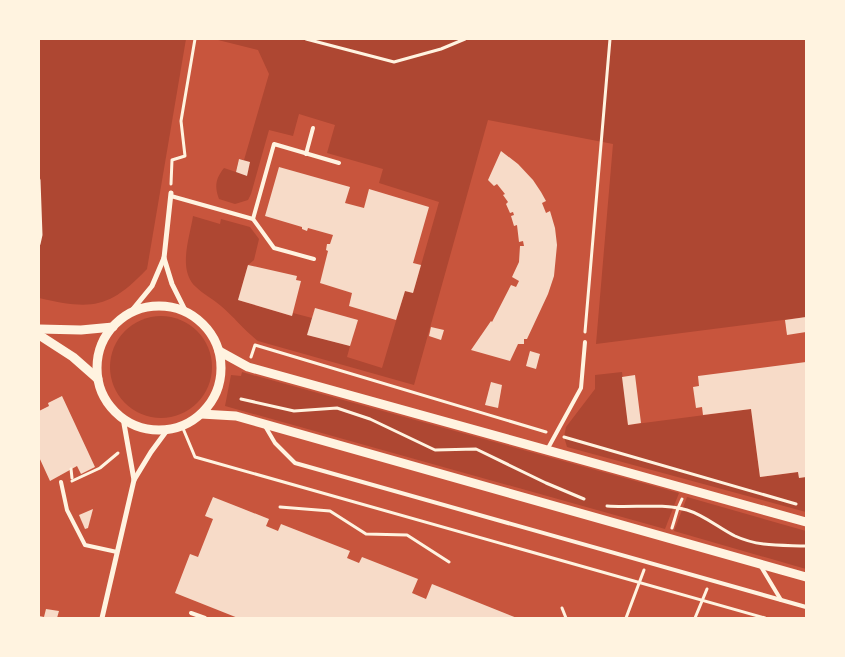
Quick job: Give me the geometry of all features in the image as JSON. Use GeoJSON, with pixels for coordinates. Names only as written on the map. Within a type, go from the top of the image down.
{"type":"FeatureCollection","features":[{"type":"Feature","properties":{"kind":"street"},"geometry":{"type":"LineString","coordinates":[[129,314],[147,307],[167,306],[186,312],[200,322],[212,335],[219,351],[221,368],[219,386],[212,401],[201,414],[182,426],[168,430],[152,430],[137,426],[123,418],[111,407],[103,394],[98,379],[98,360],[103,342],[113,327],[129,314],[152,286],[164,258],[171,194]]}},
{"type":"Feature","properties":{"kind":"street"},"geometry":{"type":"LineString","coordinates":[[164,258],[172,284],[186,312]]}},
{"type":"Feature","properties":{"kind":"street"},"geometry":{"type":"LineString","coordinates":[[39,329],[82,330],[113,327]]}},
{"type":"Feature","properties":{"kind":"street"},"geometry":{"type":"LineString","coordinates":[[39,335],[73,357],[98,379]]}},
{"type":"Feature","properties":{"kind":"street"},"geometry":{"type":"LineString","coordinates":[[219,351],[248,367],[806,522]]}},
{"type":"Feature","properties":{"kind":"street"},"geometry":{"type":"LineString","coordinates":[[201,414],[236,416],[806,577]]}},
{"type":"Feature","properties":{"kind":"street"},"geometry":{"type":"LineString","coordinates":[[123,418],[134,480]]}},
{"type":"Feature","properties":{"kind":"street"},"geometry":{"type":"LineString","coordinates":[[102,618],[134,480],[151,452],[168,430]]}},
{"type":"Feature","properties":{"kind":"lane"},"geometry":{"type":"LineString","coordinates":[[306,154],[313,128]]}},
{"type":"Feature","properties":{"kind":"lane"},"geometry":{"type":"LineString","coordinates":[[253,219],[274,144],[339,163]]}},
{"type":"Feature","properties":{"kind":"lane"},"geometry":{"type":"LineString","coordinates":[[171,194],[253,219],[274,248],[314,259]]}},
{"type":"Feature","properties":{"kind":"lane"},"geometry":{"type":"LineString","coordinates":[[547,450],[582,388],[585,342]]}},
{"type":"Feature","properties":{"kind":"lane"},"geometry":{"type":"LineString","coordinates":[[264,424],[275,443],[295,463],[806,608]]}},
{"type":"Feature","properties":{"kind":"lane"},"geometry":{"type":"LineString","coordinates":[[61,482],[67,510],[85,545],[117,552]]}},
{"type":"Feature","properties":{"kind":"lane"},"geometry":{"type":"LineString","coordinates":[[758,563],[781,600]]}},
{"type":"Feature","properties":{"kind":"lane"},"geometry":{"type":"LineString","coordinates":[[191,613],[205,618]]}},
{"type":"Feature","properties":{"kind":"path"},"geometry":{"type":"LineString","coordinates":[[171,194],[172,160],[185,156],[181,120],[196,39]]}},
{"type":"Feature","properties":{"kind":"path"},"geometry":{"type":"LineString","coordinates":[[306,39],[394,62],[441,49],[465,39]]}},
{"type":"Feature","properties":{"kind":"path"},"geometry":{"type":"LineString","coordinates":[[585,342],[610,39]]}},
{"type":"Feature","properties":{"kind":"path"},"geometry":{"type":"LineString","coordinates":[[39,180],[41,236],[39,244]]}},
{"type":"Feature","properties":{"kind":"path"},"geometry":{"type":"LineString","coordinates":[[248,367],[255,345],[797,504]]}},
{"type":"Feature","properties":{"kind":"path"},"geometry":{"type":"LineString","coordinates":[[240,399],[294,411],[337,408],[370,419],[435,450],[476,450],[546,483],[591,501]]}},
{"type":"Feature","properties":{"kind":"path"},"geometry":{"type":"LineString","coordinates":[[182,426],[195,457],[765,618]]}},
{"type":"Feature","properties":{"kind":"path"},"geometry":{"type":"LineString","coordinates":[[72,481],[100,468],[121,451],[128,449]]}},
{"type":"Feature","properties":{"kind":"path"},"geometry":{"type":"LineString","coordinates":[[71,469],[73,489]]}},
{"type":"Feature","properties":{"kind":"path"},"geometry":{"type":"LineString","coordinates":[[600,504],[608,506],[656,505],[678,508],[690,511],[736,536],[758,545],[806,546]]}},
{"type":"Feature","properties":{"kind":"path"},"geometry":{"type":"LineString","coordinates":[[280,507],[330,511],[366,534],[407,535],[449,562]]}},
{"type":"Feature","properties":{"kind":"path"},"geometry":{"type":"LineString","coordinates":[[626,618],[639,583]]}},
{"type":"Feature","properties":{"kind":"path"},"geometry":{"type":"LineString","coordinates":[[695,618],[702,601]]}},
{"type":"Feature","properties":{"kind":"path"},"geometry":{"type":"LineString","coordinates":[[562,608],[566,618]]}},
{"type":"Feature","properties":{"kind":"shaded area"},"geometry":{"type":"Polygon","coordinates":[[[39,39],[186,39],[147,269],[121,292],[110,299],[98,303],[86,305],[72,304],[39,298],[39,39]]]}},
{"type":"Feature","properties":{"kind":"shaded area"},"geometry":{"type":"Polygon","coordinates":[[[214,39],[806,39],[806,317],[596,344],[613,144],[488,120],[414,385],[258,341],[190,280],[187,272],[186,253],[193,216],[220,224],[221,219],[250,227],[259,239],[254,260],[248,265],[238,300],[292,316],[293,313],[312,318],[308,335],[350,346],[347,357],[382,368],[405,291],[413,293],[439,202],[379,183],[383,169],[327,153],[335,125],[299,114],[293,136],[269,130],[248,200],[235,204],[219,199],[216,186],[219,175],[224,168],[236,172],[239,159],[244,160],[269,74],[258,50],[214,39]]]}},
{"type":"Feature","properties":{"kind":"shaded area"},"geometry":{"type":"Polygon","coordinates":[[[161,316],[181,320],[197,331],[208,347],[212,367],[208,387],[197,403],[181,414],[161,418],[141,414],[125,403],[114,387],[110,367],[114,347],[125,331],[141,320],[161,316]]]}},
{"type":"Feature","properties":{"kind":"shaded area"},"geometry":{"type":"Polygon","coordinates":[[[242,372],[679,493],[665,529],[225,406],[231,375],[241,376],[242,372]]]}},
{"type":"Feature","properties":{"kind":"shaded area"},"geometry":{"type":"Polygon","coordinates":[[[622,372],[628,425],[751,409],[760,477],[798,472],[799,478],[806,477],[806,512],[567,447],[564,437],[566,427],[595,389],[595,375],[622,372]]]}},
{"type":"Feature","properties":{"kind":"shaded area"},"geometry":{"type":"Polygon","coordinates":[[[687,497],[806,531],[806,569],[674,531],[687,497]]]}},
{"type":"Feature","properties":{"kind":"building"},"geometry":{"type":"Polygon","coordinates":[[[501,151],[518,164],[541,192],[546,201],[542,203],[546,213],[550,211],[557,245],[554,276],[548,294],[527,339],[524,339],[524,344],[518,344],[510,361],[471,350],[492,322],[511,285],[516,287],[519,281],[512,277],[519,262],[520,246],[524,246],[523,241],[519,242],[517,225],[514,226],[511,216],[514,215],[513,212],[510,213],[506,204],[508,202],[503,195],[505,194],[497,184],[494,186],[488,180],[501,151]]]}},
{"type":"Feature","properties":{"kind":"building"},"geometry":{"type":"Polygon","coordinates":[[[239,159],[250,162],[247,176],[236,172],[239,159]]]}},
{"type":"Feature","properties":{"kind":"building"},"geometry":{"type":"Polygon","coordinates":[[[279,167],[350,187],[345,203],[364,208],[369,189],[429,207],[413,263],[421,265],[413,293],[405,291],[396,320],[349,306],[352,293],[320,283],[328,251],[326,250],[327,244],[330,244],[333,235],[308,228],[307,231],[302,229],[302,227],[265,216],[279,167]]]}},
{"type":"Feature","properties":{"kind":"building"},"geometry":{"type":"Polygon","coordinates":[[[248,265],[297,276],[296,280],[301,281],[292,316],[238,300],[248,265]]]}},
{"type":"Feature","properties":{"kind":"building"},"geometry":{"type":"Polygon","coordinates":[[[315,308],[358,320],[350,346],[307,335],[315,308]]]}},
{"type":"Feature","properties":{"kind":"building"},"geometry":{"type":"Polygon","coordinates":[[[806,317],[806,332],[787,335],[785,320],[806,317]]]}},
{"type":"Feature","properties":{"kind":"building"},"geometry":{"type":"Polygon","coordinates":[[[431,327],[444,330],[441,340],[429,336],[431,327]]]}},
{"type":"Feature","properties":{"kind":"building"},"geometry":{"type":"Polygon","coordinates":[[[530,351],[540,354],[536,369],[526,366],[530,351]]]}},
{"type":"Feature","properties":{"kind":"building"},"geometry":{"type":"Polygon","coordinates":[[[806,362],[806,477],[799,478],[798,472],[760,477],[751,409],[703,415],[702,407],[696,408],[693,387],[699,386],[698,376],[806,362]]]}},
{"type":"Feature","properties":{"kind":"building"},"geometry":{"type":"Polygon","coordinates":[[[635,375],[641,423],[628,425],[622,377],[635,375]]]}},
{"type":"Feature","properties":{"kind":"building"},"geometry":{"type":"Polygon","coordinates":[[[491,382],[502,385],[498,408],[485,405],[491,382]]]}},
{"type":"Feature","properties":{"kind":"building"},"geometry":{"type":"Polygon","coordinates":[[[62,396],[95,467],[81,474],[77,466],[50,481],[39,457],[39,411],[49,406],[48,403],[62,396]]]}},
{"type":"Feature","properties":{"kind":"building"},"geometry":{"type":"Polygon","coordinates":[[[213,497],[269,519],[266,526],[278,531],[281,524],[350,551],[347,558],[359,563],[362,557],[418,579],[412,593],[426,599],[432,584],[517,618],[238,618],[175,593],[190,554],[198,557],[213,519],[205,516],[213,497]]]}},
{"type":"Feature","properties":{"kind":"building"},"geometry":{"type":"Polygon","coordinates":[[[93,509],[88,528],[85,529],[79,515],[93,509]]]}},
{"type":"Feature","properties":{"kind":"building"},"geometry":{"type":"Polygon","coordinates":[[[46,609],[59,611],[57,618],[39,618],[39,616],[44,617],[46,609]]]}}]}
